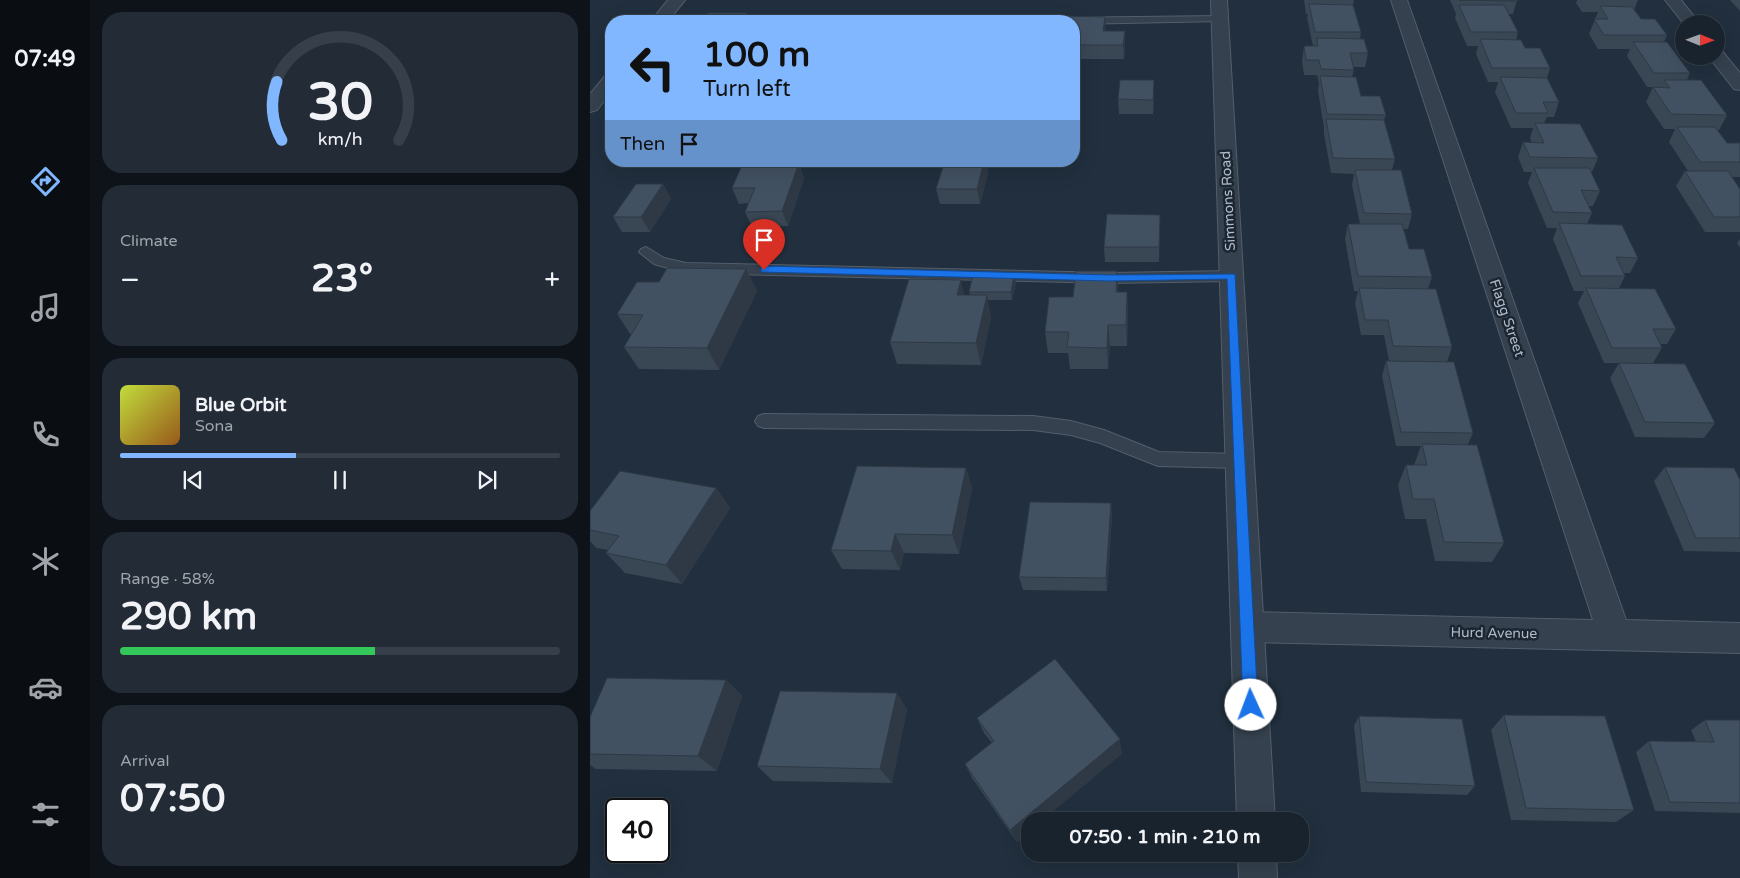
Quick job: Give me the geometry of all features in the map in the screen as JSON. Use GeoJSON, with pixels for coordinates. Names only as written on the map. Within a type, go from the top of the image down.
{"type":"FeatureCollection","features":[{"type":"Feature","properties":{"kind":"street"},"geometry":{"type":"LineString","coordinates":[[664,15],[677,0]]}},
{"type":"Feature","properties":{"kind":"street","name":"Flagg Street"},"geometry":{"type":"LineString","coordinates":[[1399,0],[1615,636]]}},
{"type":"Feature","properties":{"kind":"street"},"geometry":{"type":"LineString","coordinates":[[1673,0],[1685,15]]}},
{"type":"Feature","properties":{"kind":"street","name":"Simmons Road"},"geometry":{"type":"LineString","coordinates":[[1220,9],[1256,812]]}},
{"type":"Feature","properties":{"kind":"street"},"geometry":{"type":"LineString","coordinates":[[1724,65],[1740,85]]}},
{"type":"Feature","properties":{"kind":"street"},"geometry":{"type":"LineString","coordinates":[[590,106],[605,87]]}},
{"type":"Feature","properties":{"kind":"street","name":"Hurd Avenue"},"geometry":{"type":"LineString","coordinates":[[1247,627],[1740,638]]}},
{"type":"Feature","properties":{"kind":"street"},"geometry":{"type":"LineString","coordinates":[[1257,862],[1258,878]]}},
{"type":"Feature","properties":{"kind":"lane"},"geometry":{"type":"LineString","coordinates":[[1080,19],[1220,9]]}},
{"type":"Feature","properties":{"kind":"lane"},"geometry":{"type":"LineString","coordinates":[[646,252],[660,261],[686,268],[1110,278],[1232,276]]}},
{"type":"Feature","properties":{"kind":"lane"},"geometry":{"type":"LineString","coordinates":[[764,421],[1033,423],[1071,428],[1104,438],[1158,459],[1178,461],[1240,461]]}},
{"type":"Feature","properties":{"kind":"building"},"geometry":{"type":"Polygon","coordinates":[[[1459,0],[1517,0],[1518,1],[1459,0]]]}},
{"type":"Feature","properties":{"kind":"building"},"geometry":{"type":"Polygon","coordinates":[[[1309,4],[1353,5],[1361,32],[1315,32],[1309,4]]]}},
{"type":"Feature","properties":{"kind":"building"},"geometry":{"type":"Polygon","coordinates":[[[1459,5],[1504,5],[1518,32],[1471,32],[1459,5]]]}},
{"type":"Feature","properties":{"kind":"building"},"geometry":{"type":"Polygon","coordinates":[[[1600,6],[1632,7],[1641,19],[1655,19],[1667,35],[1604,35],[1594,19],[1608,19],[1600,6]]]}},
{"type":"Feature","properties":{"kind":"building"},"geometry":{"type":"Polygon","coordinates":[[[708,13],[747,13],[746,15],[706,15],[708,13]]]}},
{"type":"Feature","properties":{"kind":"building"},"geometry":{"type":"Polygon","coordinates":[[[1080,16],[1105,17],[1103,31],[1125,31],[1123,45],[1080,45],[1080,16]]]}},
{"type":"Feature","properties":{"kind":"building"},"geometry":{"type":"Polygon","coordinates":[[[1317,38],[1364,39],[1368,53],[1350,53],[1354,70],[1321,69],[1319,60],[1306,60],[1304,46],[1318,46],[1317,38]]]}},
{"type":"Feature","properties":{"kind":"building"},"geometry":{"type":"Polygon","coordinates":[[[1480,39],[1521,40],[1525,48],[1540,48],[1550,68],[1492,68],[1480,39]]]}},
{"type":"Feature","properties":{"kind":"building"},"geometry":{"type":"Polygon","coordinates":[[[1633,42],[1667,42],[1675,53],[1675,65],[1684,65],[1690,73],[1654,73],[1633,42]]]}},
{"type":"Feature","properties":{"kind":"building"},"geometry":{"type":"Polygon","coordinates":[[[1320,76],[1356,77],[1361,96],[1380,96],[1386,115],[1327,114],[1320,76]]]}},
{"type":"Feature","properties":{"kind":"building"},"geometry":{"type":"Polygon","coordinates":[[[1500,77],[1547,78],[1559,102],[1543,102],[1548,113],[1516,113],[1500,77]]]}},
{"type":"Feature","properties":{"kind":"building"},"geometry":{"type":"Polygon","coordinates":[[[1120,80],[1154,80],[1153,100],[1118,99],[1120,80]]]}},
{"type":"Feature","properties":{"kind":"building"},"geometry":{"type":"Polygon","coordinates":[[[1664,80],[1701,80],[1727,115],[1671,114],[1653,87],[1670,88],[1664,80]]]}},
{"type":"Feature","properties":{"kind":"building"},"geometry":{"type":"Polygon","coordinates":[[[1326,119],[1384,120],[1395,159],[1333,158],[1326,119]]]}},
{"type":"Feature","properties":{"kind":"building"},"geometry":{"type":"Polygon","coordinates":[[[1535,123],[1580,124],[1598,158],[1530,157],[1523,142],[1544,143],[1535,123]]]}},
{"type":"Feature","properties":{"kind":"building"},"geometry":{"type":"Polygon","coordinates":[[[1677,127],[1715,127],[1727,143],[1740,143],[1740,162],[1700,162],[1677,127]]]}},
{"type":"Feature","properties":{"kind":"building"},"geometry":{"type":"Polygon","coordinates":[[[741,167],[798,167],[782,211],[745,212],[755,188],[732,188],[741,167]]]}},
{"type":"Feature","properties":{"kind":"building"},"geometry":{"type":"Polygon","coordinates":[[[943,167],[982,167],[977,189],[936,189],[943,167]]]}},
{"type":"Feature","properties":{"kind":"building"},"geometry":{"type":"Polygon","coordinates":[[[1534,168],[1589,168],[1600,191],[1581,190],[1592,213],[1553,212],[1534,168]]]}},
{"type":"Feature","properties":{"kind":"building"},"geometry":{"type":"Polygon","coordinates":[[[1355,170],[1401,170],[1412,214],[1364,213],[1355,170]]]}},
{"type":"Feature","properties":{"kind":"building"},"geometry":{"type":"Polygon","coordinates":[[[1685,171],[1728,171],[1740,189],[1740,217],[1714,217],[1685,171]]]}},
{"type":"Feature","properties":{"kind":"building"},"geometry":{"type":"Polygon","coordinates":[[[636,184],[663,184],[641,217],[613,217],[636,184]]]}},
{"type":"Feature","properties":{"kind":"building"},"geometry":{"type":"Polygon","coordinates":[[[1107,214],[1160,215],[1159,247],[1104,247],[1107,214]]]}},
{"type":"Feature","properties":{"kind":"building"},"geometry":{"type":"Polygon","coordinates":[[[1559,223],[1622,225],[1638,258],[1616,257],[1625,276],[1581,276],[1559,223]]]}},
{"type":"Feature","properties":{"kind":"building"},"geometry":{"type":"Polygon","coordinates":[[[1348,224],[1402,224],[1409,249],[1424,249],[1432,277],[1358,276],[1348,224]]]}},
{"type":"Feature","properties":{"kind":"building"},"geometry":{"type":"Polygon","coordinates":[[[667,268],[746,269],[707,348],[624,347],[643,315],[617,314],[637,282],[659,282],[667,268]]]}},
{"type":"Feature","properties":{"kind":"building"},"geometry":{"type":"Polygon","coordinates":[[[1076,271],[1117,271],[1116,292],[1127,292],[1126,325],[1108,325],[1107,348],[1067,347],[1069,332],[1045,332],[1049,297],[1073,297],[1076,271]]]}},
{"type":"Feature","properties":{"kind":"building"},"geometry":{"type":"Polygon","coordinates":[[[973,275],[1014,276],[1011,292],[969,292],[973,275]]]}},
{"type":"Feature","properties":{"kind":"building"},"geometry":{"type":"Polygon","coordinates":[[[909,279],[961,280],[957,295],[987,295],[976,343],[890,342],[909,279]]]}},
{"type":"Feature","properties":{"kind":"building"},"geometry":{"type":"Polygon","coordinates":[[[1359,288],[1436,289],[1452,347],[1393,346],[1388,320],[1365,320],[1359,288]]]}},
{"type":"Feature","properties":{"kind":"building"},"geometry":{"type":"Polygon","coordinates":[[[1586,288],[1655,289],[1676,329],[1653,329],[1662,348],[1612,348],[1586,288]]]}},
{"type":"Feature","properties":{"kind":"building"},"geometry":{"type":"Polygon","coordinates":[[[1386,361],[1454,362],[1473,433],[1401,432],[1386,361]]]}},
{"type":"Feature","properties":{"kind":"building"},"geometry":{"type":"Polygon","coordinates":[[[1619,363],[1685,364],[1715,423],[1645,422],[1619,363]]]}},
{"type":"Feature","properties":{"kind":"building"},"geometry":{"type":"Polygon","coordinates":[[[1422,444],[1477,445],[1504,543],[1444,542],[1434,499],[1413,499],[1406,465],[1427,465],[1422,444]]]}},
{"type":"Feature","properties":{"kind":"building"},"geometry":{"type":"Polygon","coordinates":[[[857,466],[966,468],[952,535],[895,534],[891,551],[831,550],[857,466]]]}},
{"type":"Feature","properties":{"kind":"building"},"geometry":{"type":"Polygon","coordinates":[[[1665,467],[1734,468],[1740,480],[1740,538],[1696,538],[1665,467]]]}},
{"type":"Feature","properties":{"kind":"building"},"geometry":{"type":"Polygon","coordinates":[[[620,471],[716,488],[666,565],[606,553],[619,536],[590,530],[590,511],[620,471]]]}},
{"type":"Feature","properties":{"kind":"building"},"geometry":{"type":"Polygon","coordinates":[[[1030,502],[1111,503],[1106,578],[1019,577],[1030,502]]]}},
{"type":"Feature","properties":{"kind":"building"},"geometry":{"type":"Polygon","coordinates":[[[1055,659],[1120,739],[1032,812],[1021,812],[1021,821],[1010,830],[965,764],[994,741],[977,718],[1055,659]]]}},
{"type":"Feature","properties":{"kind":"building"},"geometry":{"type":"Polygon","coordinates":[[[607,678],[726,680],[698,756],[590,754],[590,717],[607,678]]]}},
{"type":"Feature","properties":{"kind":"building"},"geometry":{"type":"Polygon","coordinates":[[[780,691],[897,693],[880,769],[757,766],[780,691]]]}},
{"type":"Feature","properties":{"kind":"building"},"geometry":{"type":"Polygon","coordinates":[[[1504,715],[1605,716],[1634,810],[1526,808],[1504,715]]]}},
{"type":"Feature","properties":{"kind":"building"},"geometry":{"type":"Polygon","coordinates":[[[1359,716],[1462,719],[1475,786],[1366,782],[1359,716]]]}},
{"type":"Feature","properties":{"kind":"building"},"geometry":{"type":"Polygon","coordinates":[[[1705,720],[1740,720],[1740,803],[1670,802],[1649,741],[1714,742],[1705,720]]]}},
{"type":"Feature","properties":{"kind":"route"},"geometry":{"type":"LineString","coordinates":[[764,270],[1110,278],[1232,276],[1251,705]]}}]}
